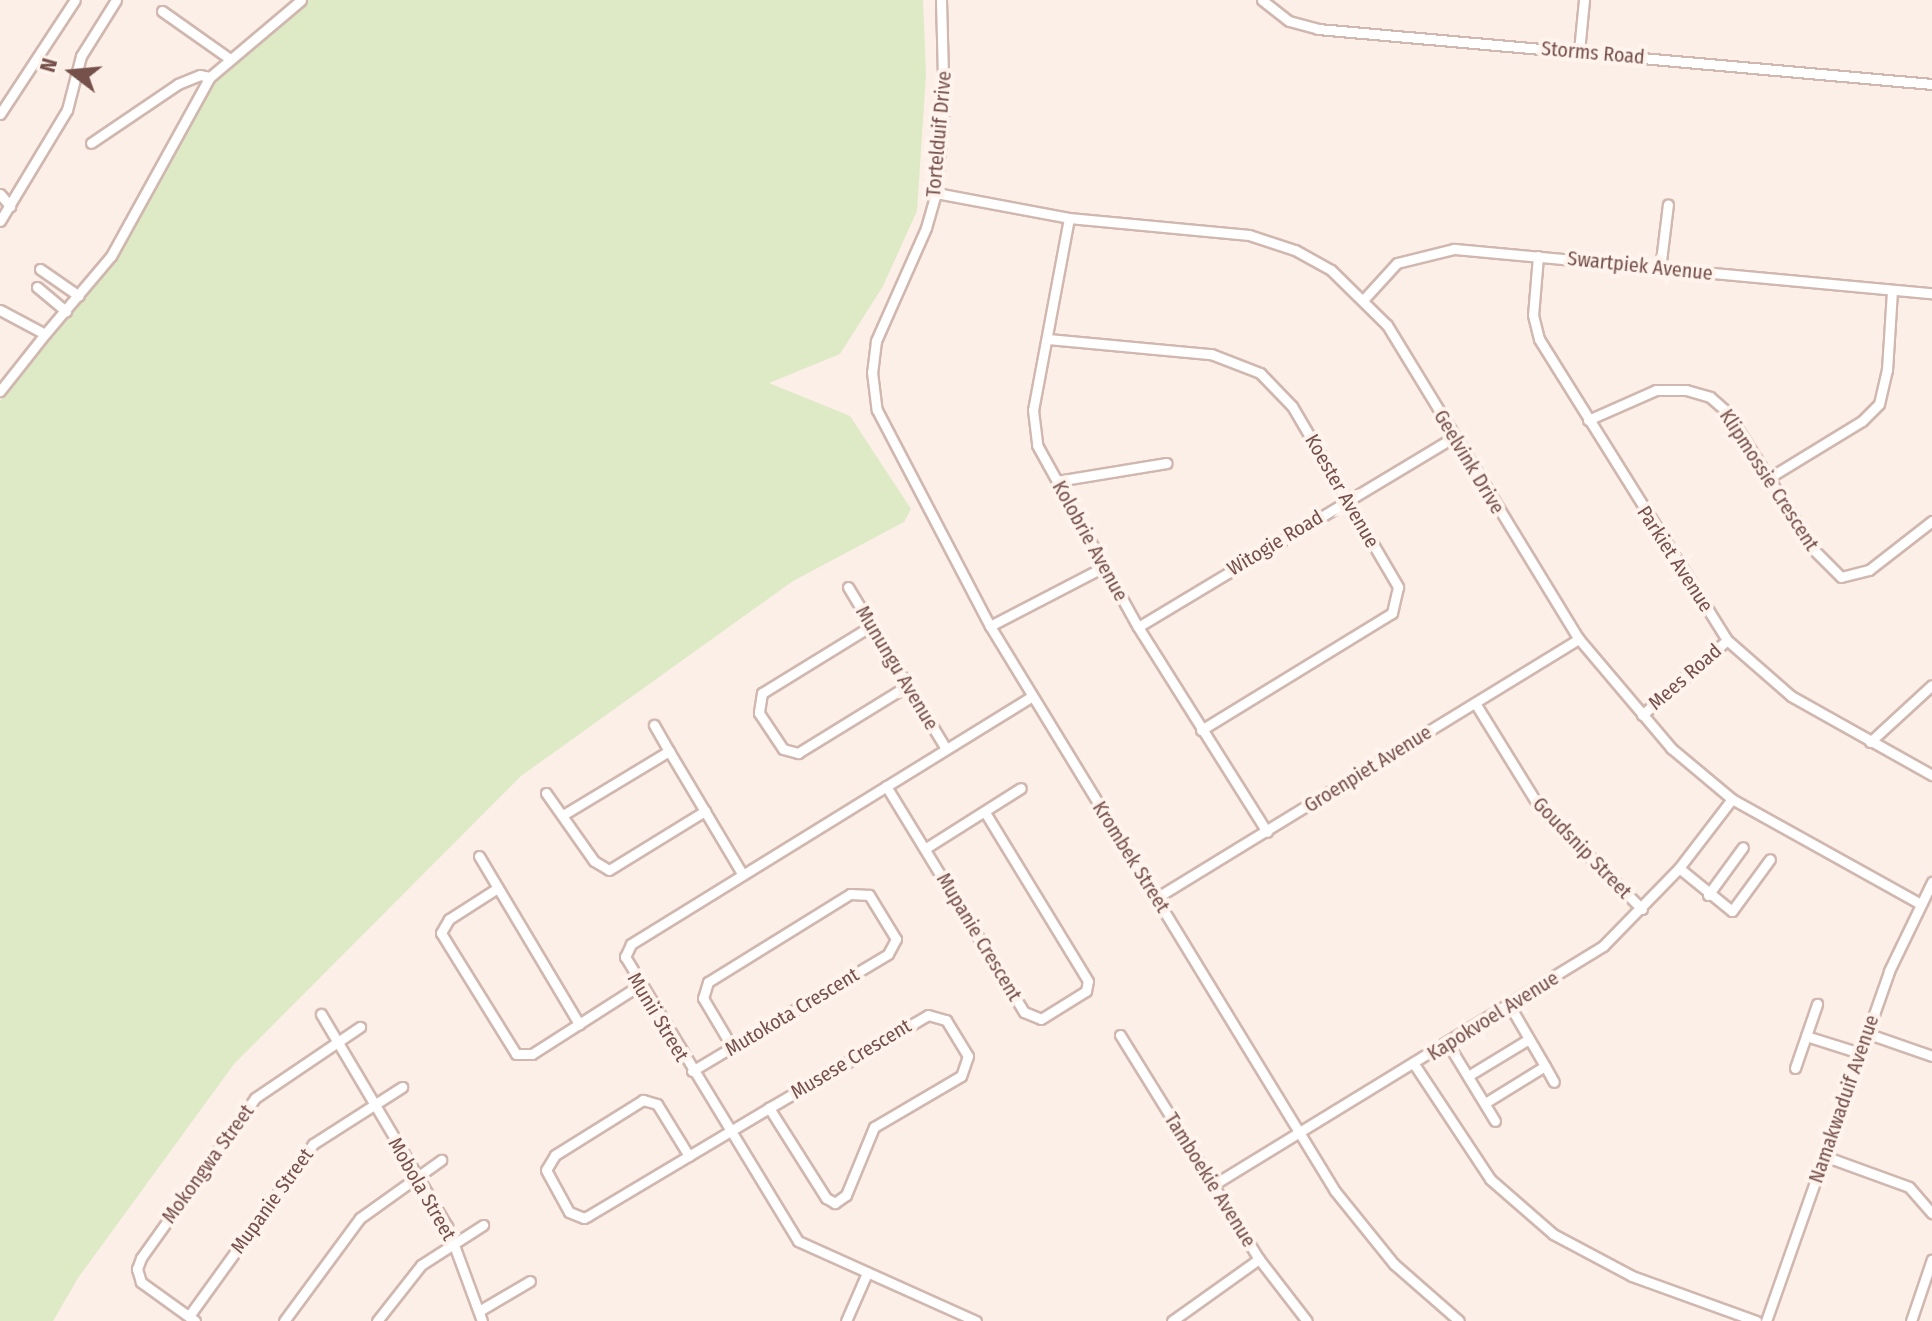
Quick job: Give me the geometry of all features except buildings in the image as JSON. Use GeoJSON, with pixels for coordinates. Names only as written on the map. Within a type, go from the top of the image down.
{"type":"FeatureCollection","features":[{"type":"Feature","properties":{"kind":"street"},"geometry":{"type":"LineString","coordinates":[[0,114],[75,0]]}},
{"type":"Feature","properties":{"kind":"street"},"geometry":{"type":"LineString","coordinates":[[0,221],[67,110],[81,56],[116,0]]}},
{"type":"Feature","properties":{"kind":"street"},"geometry":{"type":"LineString","coordinates":[[0,391],[79,296],[127,229],[210,77],[301,0]]}},
{"type":"Feature","properties":{"kind":"street","name":"Tortelduif Drive"},"geometry":{"type":"LineString","coordinates":[[874,352],[936,193],[945,98],[941,0]]}},
{"type":"Feature","properties":{"kind":"street","name":"Storms Road"},"geometry":{"type":"LineString","coordinates":[[1262,0],[1307,27],[1932,84]]}},
{"type":"Feature","properties":{"kind":"street"},"geometry":{"type":"LineString","coordinates":[[1579,51],[1584,0]]}},
{"type":"Feature","properties":{"kind":"street"},"geometry":{"type":"LineString","coordinates":[[162,11],[230,59]]}},
{"type":"Feature","properties":{"kind":"street"},"geometry":{"type":"LineString","coordinates":[[91,143],[178,84],[200,75],[210,77]]}},
{"type":"Feature","properties":{"kind":"street","name":"Geelvink Drive"},"geometry":{"type":"LineString","coordinates":[[936,193],[1069,218],[1268,239],[1319,261],[1365,298],[1579,639],[1681,758],[1732,799],[1919,903]]}},
{"type":"Feature","properties":{"kind":"street"},"geometry":{"type":"LineString","coordinates":[[0,194],[10,206]]}},
{"type":"Feature","properties":{"kind":"street"},"geometry":{"type":"LineString","coordinates":[[1660,269],[1668,204]]}},
{"type":"Feature","properties":{"kind":"street","name":"Kolobrie Avenue"},"geometry":{"type":"LineString","coordinates":[[1069,218],[1032,423],[1037,445],[1138,627],[1267,832]]}},
{"type":"Feature","properties":{"kind":"street","name":"Swartpiek Avenue"},"geometry":{"type":"LineString","coordinates":[[1365,298],[1389,270],[1415,256],[1454,249],[1932,293]]}},
{"type":"Feature","properties":{"kind":"street","name":"Parkiet Avenue"},"geometry":{"type":"LineString","coordinates":[[1538,256],[1536,332],[1727,640],[1791,696],[1932,775]]}},
{"type":"Feature","properties":{"kind":"street"},"geometry":{"type":"LineString","coordinates":[[40,269],[79,296]]}},
{"type":"Feature","properties":{"kind":"street"},"geometry":{"type":"LineString","coordinates":[[37,287],[66,311]]}},
{"type":"Feature","properties":{"kind":"street"},"geometry":{"type":"LineString","coordinates":[[1767,479],[1862,421],[1879,404],[1887,370],[1892,290]]}},
{"type":"Feature","properties":{"kind":"street"},"geometry":{"type":"LineString","coordinates":[[0,310],[45,334]]}},
{"type":"Feature","properties":{"kind":"street","name":"Koester Avenue"},"geometry":{"type":"LineString","coordinates":[[1048,339],[1211,354],[1250,366],[1282,391],[1398,587],[1395,610],[1201,730]]}},
{"type":"Feature","properties":{"kind":"street","name":"Krombek Street"},"geometry":{"type":"LineString","coordinates":[[874,352],[873,384],[884,428],[990,626],[1032,696],[1300,1132],[1362,1227],[1401,1271],[1459,1321]]}},
{"type":"Feature","properties":{"kind":"street","name":"Klipmossie Crescent"},"geometry":{"type":"LineString","coordinates":[[1588,420],[1641,393],[1698,393],[1727,412],[1825,566],[1841,577],[1869,570],[1931,523]]}},
{"type":"Feature","properties":{"kind":"street","name":"Witogie Road"},"geometry":{"type":"LineString","coordinates":[[1138,627],[1454,437]]}},
{"type":"Feature","properties":{"kind":"street"},"geometry":{"type":"LineString","coordinates":[[1057,481],[1167,463]]}},
{"type":"Feature","properties":{"kind":"street"},"geometry":{"type":"LineString","coordinates":[[990,626],[1104,567]]}},
{"type":"Feature","properties":{"kind":"street","name":"Munungu Avenue"},"geometry":{"type":"LineString","coordinates":[[848,587],[946,749]]}},
{"type":"Feature","properties":{"kind":"street"},"geometry":{"type":"LineString","coordinates":[[871,626],[762,693],[757,703],[759,713],[783,749],[798,753],[907,686]]}},
{"type":"Feature","properties":{"kind":"street","name":"Groenpiet Avenue"},"geometry":{"type":"LineString","coordinates":[[1156,898],[1579,639]]}},
{"type":"Feature","properties":{"kind":"street","name":"Mees Road"},"geometry":{"type":"LineString","coordinates":[[1642,715],[1727,640]]}},
{"type":"Feature","properties":{"kind":"street"},"geometry":{"type":"LineString","coordinates":[[1870,742],[1932,685]]}},
{"type":"Feature","properties":{"kind":"street","name":"Munii Street"},"geometry":{"type":"LineString","coordinates":[[976,1321],[798,1241],[728,1132],[625,960],[631,944],[1032,696]]}},
{"type":"Feature","properties":{"kind":"street","name":"Goudsnip Street"},"geometry":{"type":"LineString","coordinates":[[1475,703],[1538,805],[1642,909]]}},
{"type":"Feature","properties":{"kind":"street"},"geometry":{"type":"LineString","coordinates":[[654,725],[743,875]]}},
{"type":"Feature","properties":{"kind":"street"},"geometry":{"type":"LineString","coordinates":[[563,815],[669,751]]}},
{"type":"Feature","properties":{"kind":"street","name":"Mupanie Crescent"},"geometry":{"type":"LineString","coordinates":[[886,786],[1024,1012],[1036,1019],[1048,1017],[1086,991],[1088,981],[985,812]]}},
{"type":"Feature","properties":{"kind":"street"},"geometry":{"type":"LineString","coordinates":[[926,848],[1021,788]]}},
{"type":"Feature","properties":{"kind":"street"},"geometry":{"type":"LineString","coordinates":[[546,793],[594,861],[609,870],[705,811]]}},
{"type":"Feature","properties":{"kind":"street","name":"Kapokvoel Avenue"},"geometry":{"type":"LineString","coordinates":[[1213,1185],[1448,1044],[1603,946],[1679,868],[1732,799]]}},
{"type":"Feature","properties":{"kind":"street"},"geometry":{"type":"LineString","coordinates":[[1708,895],[1743,847]]}},
{"type":"Feature","properties":{"kind":"street"},"geometry":{"type":"LineString","coordinates":[[479,856],[579,1024]]}},
{"type":"Feature","properties":{"kind":"street"},"geometry":{"type":"LineString","coordinates":[[1679,868],[1708,895],[1732,911],[1770,859]]}},
{"type":"Feature","properties":{"kind":"street","name":"Namakwaduif Avenue"},"geometry":{"type":"LineString","coordinates":[[1766,1321],[1866,1033],[1919,903],[1932,882]]}},
{"type":"Feature","properties":{"kind":"street"},"geometry":{"type":"LineString","coordinates":[[496,889],[449,919],[441,930],[479,1000],[520,1056],[579,1024],[640,985]]}},
{"type":"Feature","properties":{"kind":"street","name":"Mutokota Crescent"},"geometry":{"type":"LineString","coordinates":[[692,1071],[732,1047],[891,951],[895,935],[873,899],[857,892],[708,982],[703,998],[732,1047]]}},
{"type":"Feature","properties":{"kind":"street"},"geometry":{"type":"LineString","coordinates":[[1795,1068],[1817,1004]]}},
{"type":"Feature","properties":{"kind":"street"},"geometry":{"type":"LineString","coordinates":[[1510,1006],[1554,1082]]}},
{"type":"Feature","properties":{"kind":"street","name":"Musese Crescent"},"geometry":{"type":"LineString","coordinates":[[689,1156],[657,1104],[643,1100],[555,1155],[546,1170],[569,1212],[584,1218],[689,1156],[728,1132],[769,1108],[932,1013],[946,1020],[968,1056],[961,1076],[874,1127],[846,1195],[835,1203],[826,1198],[769,1108]]}},
{"type":"Feature","properties":{"kind":"street","name":"Mobola Street"},"geometry":{"type":"LineString","coordinates":[[321,1014],[335,1043],[418,1177],[454,1243],[481,1316]]}},
{"type":"Feature","properties":{"kind":"street","name":"Mokongwa Street"},"geometry":{"type":"LineString","coordinates":[[192,1319],[141,1282],[138,1263],[255,1098],[360,1027]]}},
{"type":"Feature","properties":{"kind":"street"},"geometry":{"type":"LineString","coordinates":[[1866,1033],[1932,1056]]}},
{"type":"Feature","properties":{"kind":"street","name":"Tamboekie Avenue"},"geometry":{"type":"LineString","coordinates":[[1120,1035],[1259,1259],[1307,1321]]}},
{"type":"Feature","properties":{"kind":"street"},"geometry":{"type":"LineString","coordinates":[[1806,1036],[1860,1053]]}},
{"type":"Feature","properties":{"kind":"street"},"geometry":{"type":"LineString","coordinates":[[1468,1076],[1529,1039]]}},
{"type":"Feature","properties":{"kind":"street"},"geometry":{"type":"LineString","coordinates":[[1448,1044],[1495,1121]]}},
{"type":"Feature","properties":{"kind":"street"},"geometry":{"type":"LineString","coordinates":[[1414,1064],[1490,1179],[1553,1234],[1632,1276],[1756,1321]]}},
{"type":"Feature","properties":{"kind":"street"},"geometry":{"type":"LineString","coordinates":[[1485,1103],[1545,1066]]}},
{"type":"Feature","properties":{"kind":"street"},"geometry":{"type":"LineString","coordinates":[[373,1106],[402,1087]]}},
{"type":"Feature","properties":{"kind":"street","name":"Mupanie Street"},"geometry":{"type":"LineString","coordinates":[[192,1319],[313,1144],[373,1106]]}},
{"type":"Feature","properties":{"kind":"street"},"geometry":{"type":"LineString","coordinates":[[1824,1156],[1909,1187],[1932,1213]]}},
{"type":"Feature","properties":{"kind":"street"},"geometry":{"type":"LineString","coordinates":[[284,1321],[360,1218],[441,1160]]}},
{"type":"Feature","properties":{"kind":"street"},"geometry":{"type":"LineString","coordinates":[[377,1321],[415,1271],[483,1225]]}},
{"type":"Feature","properties":{"kind":"street"},"geometry":{"type":"LineString","coordinates":[[1172,1321],[1259,1259]]}},
{"type":"Feature","properties":{"kind":"street"},"geometry":{"type":"LineString","coordinates":[[1911,1321],[1932,1259]]}},
{"type":"Feature","properties":{"kind":"street"},"geometry":{"type":"LineString","coordinates":[[846,1321],[867,1273]]}},
{"type":"Feature","properties":{"kind":"street"},"geometry":{"type":"LineString","coordinates":[[481,1316],[530,1281]]}},
{"type":"Feature","properties":{"kind":"green space"},"geometry":{"type":"Polygon","coordinates":[[[307,0],[923,0],[926,75],[917,211],[883,286],[840,354],[769,383],[850,416],[911,509],[904,522],[793,581],[521,776],[234,1064],[78,1278],[53,1321],[0,1321],[0,401],[113,264],[225,57],[307,0]]]}}]}
